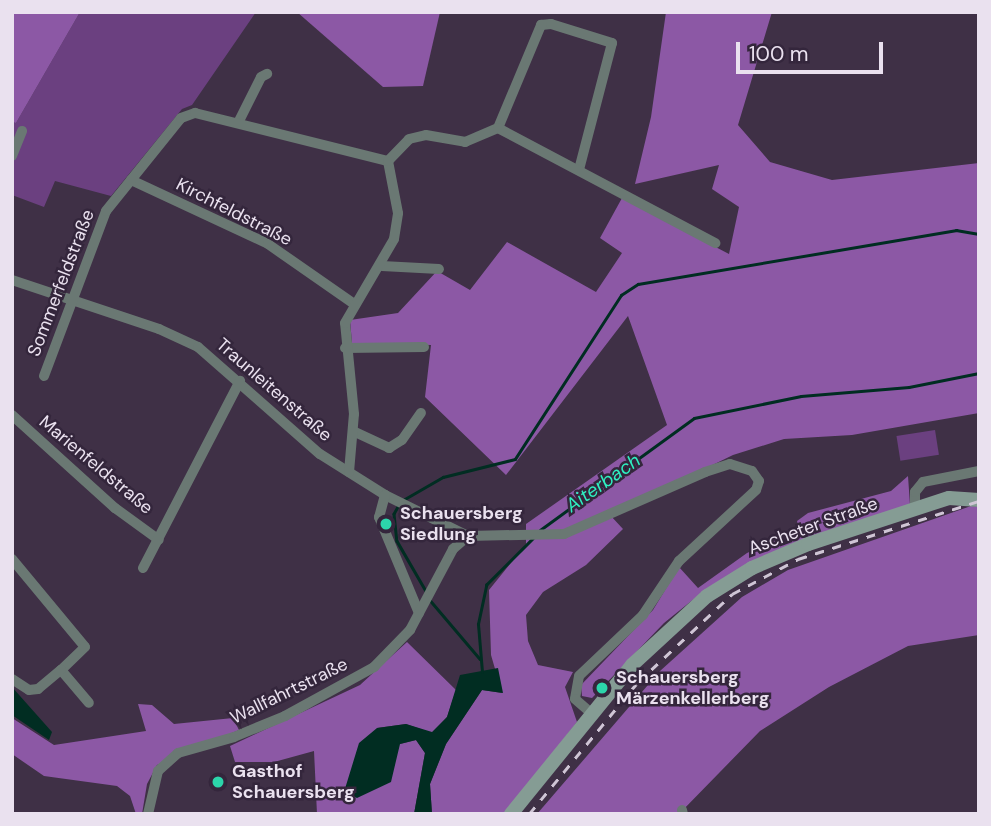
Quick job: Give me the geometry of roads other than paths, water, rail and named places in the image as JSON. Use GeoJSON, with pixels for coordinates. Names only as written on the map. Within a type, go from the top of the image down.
{"type":"FeatureCollection","features":[{"type":"Feature","properties":{"kind":"main road","name":"Ascheter Straße"},"geometry":{"type":"LineString","coordinates":[[511,814],[591,713],[673,623],[725,584],[783,553],[959,496],[979,500]]}},
{"type":"Feature","properties":{"kind":"street"},"geometry":{"type":"LineString","coordinates":[[538,12],[547,20],[611,43],[579,170]]}},
{"type":"Feature","properties":{"kind":"street"},"geometry":{"type":"LineString","coordinates":[[349,472],[355,432],[345,348],[345,323],[353,303],[382,266],[398,220],[388,160],[409,139],[426,135],[465,142],[498,128],[547,20]]}},
{"type":"Feature","properties":{"kind":"street"},"geometry":{"type":"LineString","coordinates":[[237,123],[261,77],[267,74]]}},
{"type":"Feature","properties":{"kind":"street","name":"Sommerfeldstraße"},"geometry":{"type":"LineString","coordinates":[[44,376],[99,224],[181,118],[195,113],[388,160]]}},
{"type":"Feature","properties":{"kind":"street"},"geometry":{"type":"LineString","coordinates":[[498,128],[715,243]]}},
{"type":"Feature","properties":{"kind":"street"},"geometry":{"type":"LineString","coordinates":[[12,156],[22,131]]}},
{"type":"Feature","properties":{"kind":"street","name":"Kirchfeldstraße"},"geometry":{"type":"LineString","coordinates":[[131,180],[268,244],[353,303]]}},
{"type":"Feature","properties":{"kind":"street"},"geometry":{"type":"LineString","coordinates":[[382,266],[439,269]]}},
{"type":"Feature","properties":{"kind":"street","name":"Traunleitenstraße"},"geometry":{"type":"LineString","coordinates":[[12,280],[180,338],[240,381],[289,430],[349,472],[388,497],[468,536],[548,536],[593,525],[705,472],[730,464],[752,471],[759,481],[756,490],[680,561],[643,615],[579,676],[576,699],[591,713]]}},
{"type":"Feature","properties":{"kind":"street"},"geometry":{"type":"LineString","coordinates":[[345,348],[424,347]]}},
{"type":"Feature","properties":{"kind":"street","name":"Marienfeldstraße"},"geometry":{"type":"LineString","coordinates":[[143,568],[240,381]]}},
{"type":"Feature","properties":{"kind":"street"},"geometry":{"type":"LineString","coordinates":[[355,432],[389,449],[402,440],[421,414]]}},
{"type":"Feature","properties":{"kind":"street","name":"Marienfeldstraße"},"geometry":{"type":"LineString","coordinates":[[12,415],[115,508],[159,540]]}},
{"type":"Feature","properties":{"kind":"street"},"geometry":{"type":"LineString","coordinates":[[915,510],[915,492],[923,482],[979,471]]}},
{"type":"Feature","properties":{"kind":"street"},"geometry":{"type":"LineString","coordinates":[[388,497],[379,517],[422,609]]}},
{"type":"Feature","properties":{"kind":"street","name":"Wallfahrtstraße"},"geometry":{"type":"LineString","coordinates":[[148,814],[158,771],[178,753],[234,737],[357,679],[397,646],[422,609],[453,549],[468,536]]}},
{"type":"Feature","properties":{"kind":"street"},"geometry":{"type":"LineString","coordinates":[[12,559],[85,647],[38,689],[29,690],[12,679]]}},
{"type":"Feature","properties":{"kind":"street"},"geometry":{"type":"LineString","coordinates":[[61,670],[89,703]]}},
{"type":"Feature","properties":{"kind":"waterway"},"geometry":{"type":"LineString","coordinates":[[403,500],[443,477],[515,459],[621,295],[638,284],[956,230],[979,234]]}},
{"type":"Feature","properties":{"kind":"waterway","name":"Aiterbach"},"geometry":{"type":"LineString","coordinates":[[540,530],[694,418],[801,396],[909,387],[979,373]]}},
{"type":"Feature","properties":{"kind":"waterway"},"geometry":{"type":"LineString","coordinates":[[399,505],[394,514],[397,541],[426,591]]}},
{"type":"Feature","properties":{"kind":"waterway","name":"Aiterbach"},"geometry":{"type":"LineString","coordinates":[[482,672],[478,624],[486,585],[533,538]]}},
{"type":"Feature","properties":{"kind":"waterway"},"geometry":{"type":"LineString","coordinates":[[430,600],[480,659]]}},
{"type":"Feature","properties":{"kind":"railway"},"geometry":{"type":"LineString","coordinates":[[529,814],[638,682],[732,594],[798,559],[979,501]]}},
{"type":"Feature","properties":{"kind":"place","name":"Schauersberg Siedlung"},"geometry":{"type":"Point","coordinates":[386,524]}},
{"type":"Feature","properties":{"kind":"place","name":"Schauersberg Märzenkellerberg"},"geometry":{"type":"Point","coordinates":[602,688]}},
{"type":"Feature","properties":{"kind":"place","name":"Gasthof Schauersberg"},"geometry":{"type":"Point","coordinates":[218,782]}}]}
